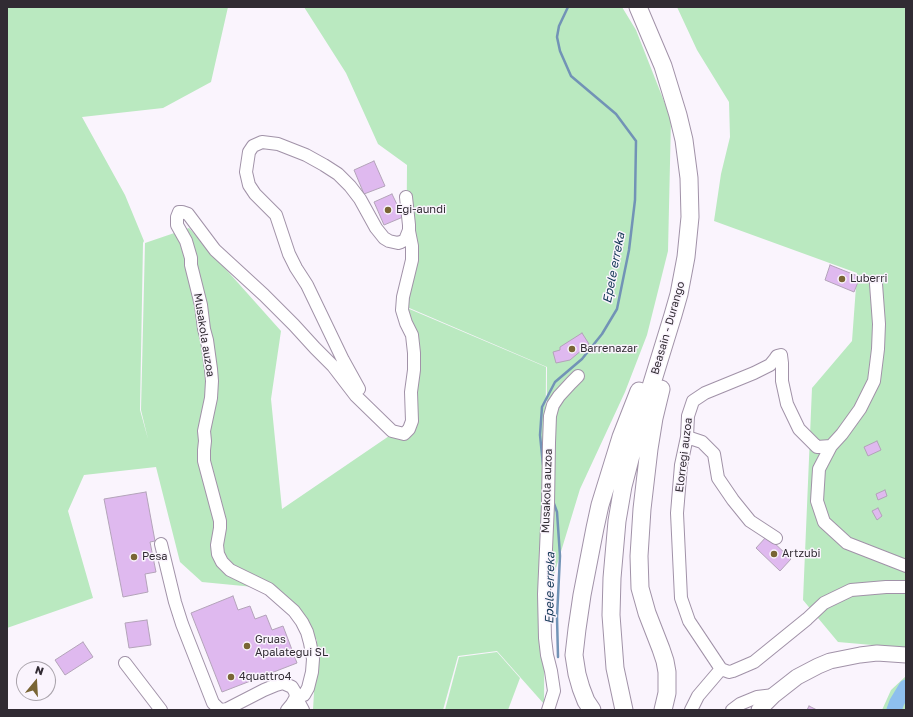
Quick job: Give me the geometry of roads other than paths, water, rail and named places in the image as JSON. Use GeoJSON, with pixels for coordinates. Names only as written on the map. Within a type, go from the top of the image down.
{"type":"FeatureCollection","features":[{"type":"Feature","properties":{"kind":"highway","name":"Beasain - Durango"},"geometry":{"type":"LineString","coordinates":[[615,652],[611,615],[612,578],[614,543],[620,503],[636,437],[673,315],[686,257],[690,217],[689,178],[684,140],[678,115],[663,66],[638,7]]}},
{"type":"Feature","properties":{"kind":"highway"},"geometry":{"type":"LineString","coordinates":[[664,709],[667,693],[667,672],[665,661],[647,613],[640,588],[639,556],[642,509],[649,449],[654,418],[684,299],[686,257]]}},
{"type":"Feature","properties":{"kind":"highway"},"geometry":{"type":"LineString","coordinates":[[592,710],[586,701],[577,674],[574,655],[582,595],[595,528],[602,498],[621,437],[666,317],[674,286],[686,257]]}},
{"type":"Feature","properties":{"kind":"highway"},"geometry":{"type":"LineString","coordinates":[[615,652],[615,668],[624,710]]}},
{"type":"Feature","properties":{"kind":"highway"},"geometry":{"type":"LineString","coordinates":[[615,652],[633,710]]}},
{"type":"Feature","properties":{"kind":"main road"},"geometry":{"type":"LineString","coordinates":[[759,710],[774,694],[797,677],[830,661],[877,653],[906,655]]}},
{"type":"Feature","properties":{"kind":"street","name":"Musakola auzoa"},"geometry":{"type":"LineString","coordinates":[[363,401],[361,391],[343,360],[307,285],[289,254],[276,215],[248,185],[246,172],[249,152],[253,146],[262,142],[278,144],[306,155],[338,174],[350,186],[360,199],[376,228],[384,238],[398,243],[405,240],[409,231]]}},
{"type":"Feature","properties":{"kind":"street","name":"Musakola auzoa"},"geometry":{"type":"LineString","coordinates":[[287,710],[296,698],[304,695],[308,688],[312,672],[313,659],[310,643],[302,622],[294,611],[273,592],[230,570],[222,562],[218,553],[217,547],[220,520],[204,462],[204,431],[211,398],[211,369],[207,340],[191,258],[186,241],[177,225],[177,217],[179,212],[188,214],[215,250],[287,318],[333,366],[356,396],[363,401],[392,431],[404,434],[409,429],[412,421],[411,392],[414,370],[412,335],[402,310],[403,297],[412,260],[412,246],[406,197]]}},
{"type":"Feature","properties":{"kind":"street"},"geometry":{"type":"LineString","coordinates":[[876,284],[879,324],[874,381],[860,409],[842,434],[831,446],[819,469],[817,501],[824,522],[847,543],[906,566]]}},
{"type":"Feature","properties":{"kind":"street","name":"Elorregi auzoa"},"geometry":{"type":"LineString","coordinates":[[721,669],[688,621],[681,598],[677,513],[681,465],[688,416],[693,401],[705,393],[754,374],[770,365],[776,359],[776,356],[781,355],[782,381],[785,396],[798,429],[817,447],[831,446]]}},
{"type":"Feature","properties":{"kind":"street","name":"Musakola auzoa"},"geometry":{"type":"LineString","coordinates":[[548,710],[554,690],[545,638],[544,594],[550,416],[553,405],[559,396],[578,376]]}},
{"type":"Feature","properties":{"kind":"street"},"geometry":{"type":"LineString","coordinates":[[686,436],[702,442],[714,454],[718,478],[733,500],[750,521],[776,538]]}},
{"type":"Feature","properties":{"kind":"street"},"geometry":{"type":"LineString","coordinates":[[161,544],[174,602],[213,703],[222,710],[235,706],[276,685],[284,683],[292,687],[303,710]]}},
{"type":"Feature","properties":{"kind":"street"},"geometry":{"type":"LineString","coordinates":[[691,710],[698,696],[721,669],[729,672],[754,662],[807,619],[824,603],[851,590],[906,587]]}},
{"type":"Feature","properties":{"kind":"street"},"geometry":{"type":"LineString","coordinates":[[125,663],[161,710]]}},
{"type":"Feature","properties":{"kind":"street"},"geometry":{"type":"LineString","coordinates":[[732,710],[740,704],[757,696],[774,694]]}},
{"type":"Feature","properties":{"kind":"waterway","name":"Epele erreka"},"geometry":{"type":"LineString","coordinates":[[543,465],[540,435],[542,407],[555,382],[582,359],[602,334],[617,309],[629,250],[635,200],[636,141],[616,114],[571,76],[560,51],[557,37],[559,26],[568,7]]}},
{"type":"Feature","properties":{"kind":"waterway","name":"Epele erreka"},"geometry":{"type":"LineString","coordinates":[[553,501],[557,512],[560,556],[557,617],[558,657]]}},
{"type":"Feature","properties":{"kind":"waterway"},"geometry":{"type":"LineString","coordinates":[[894,710],[906,687]]}},
{"type":"Feature","properties":{"kind":"place","name":"Egi-aundi"},"geometry":{"type":"Point","coordinates":[388,210]}},
{"type":"Feature","properties":{"kind":"place","name":"Luberri"},"geometry":{"type":"Point","coordinates":[842,279]}},
{"type":"Feature","properties":{"kind":"place","name":"Barrenazar"},"geometry":{"type":"Point","coordinates":[572,349]}},
{"type":"Feature","properties":{"kind":"place","name":"Artzubi"},"geometry":{"type":"Point","coordinates":[774,554]}},
{"type":"Feature","properties":{"kind":"place","name":"Pesa"},"geometry":{"type":"Point","coordinates":[134,557]}},
{"type":"Feature","properties":{"kind":"place","name":"Gruas Apalategui SL"},"geometry":{"type":"Point","coordinates":[247,646]}},
{"type":"Feature","properties":{"kind":"place","name":"4quattro4"},"geometry":{"type":"Point","coordinates":[231,677]}}]}
